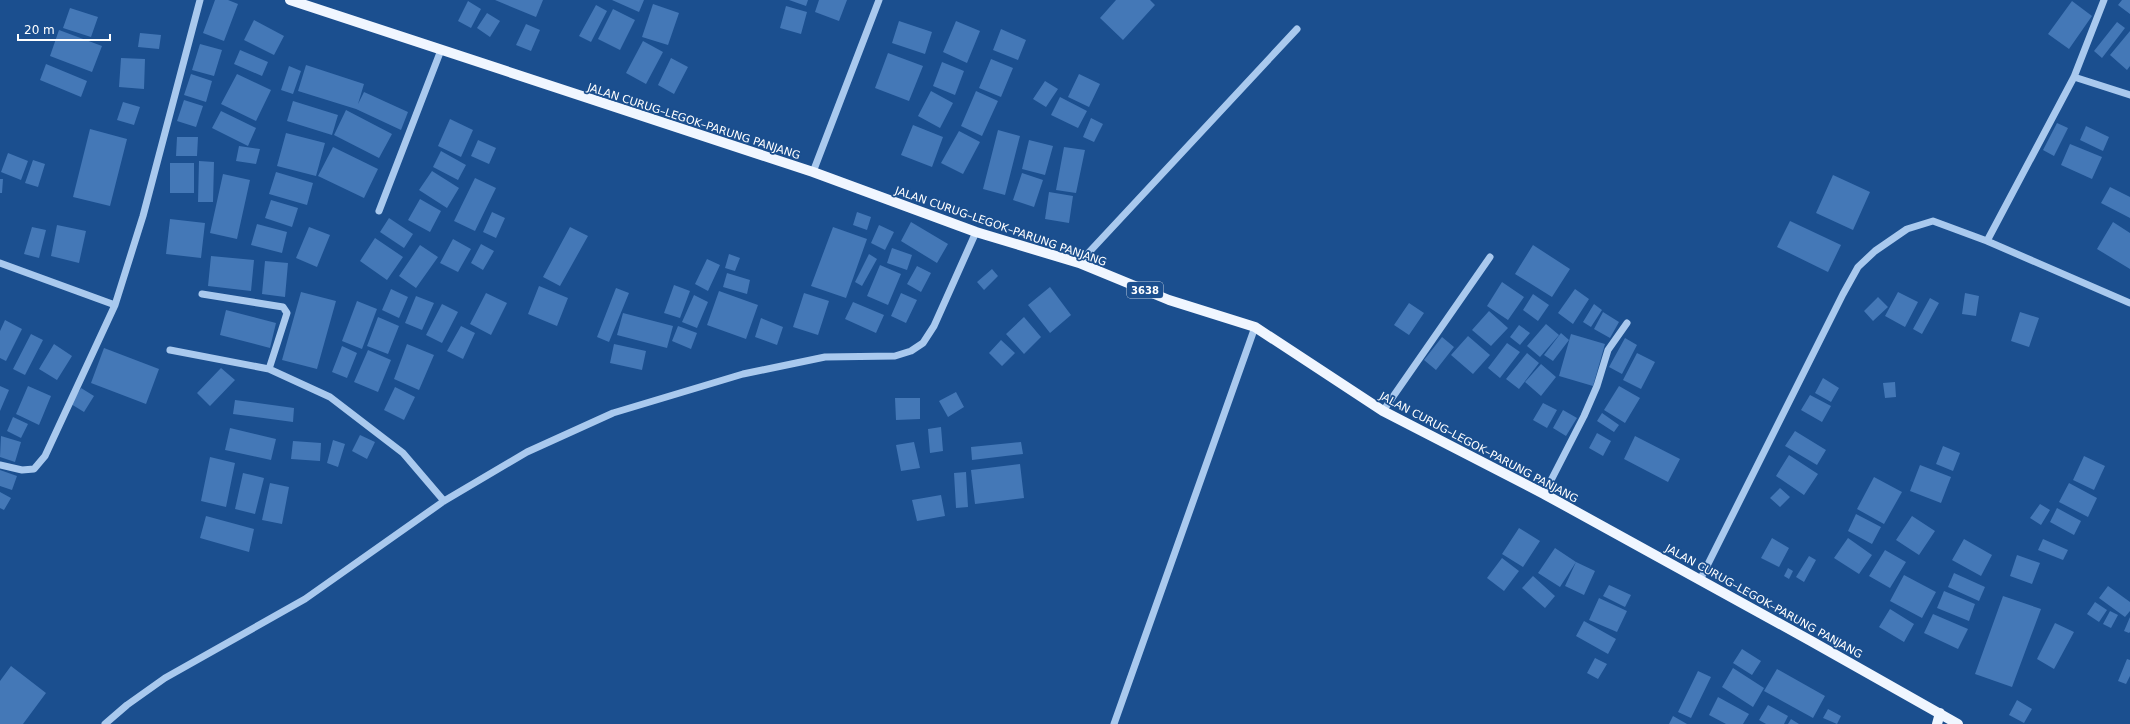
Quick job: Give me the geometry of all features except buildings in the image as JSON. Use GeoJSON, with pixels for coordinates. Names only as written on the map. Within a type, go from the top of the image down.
{"type":"FeatureCollection","features":[{"type":"Feature","properties":{"kind":"main road","name":"JALAN CURUG–LEGOK–PARUNG PANJANG"},"geometry":{"type":"LineString","coordinates":[[294,0],[441,50],[813,172],[976,232],[1079,263],[1169,300],[1255,327],[1383,411],[1544,494],[1958,724]]}},
{"type":"Feature","properties":{"kind":"main road"},"geometry":{"type":"LineString","coordinates":[[1937,724],[1940,713]]}},
{"type":"Feature","properties":{"kind":"street"},"geometry":{"type":"LineString","coordinates":[[0,465],[22,470],[34,469],[45,456],[115,305],[143,216],[200,0]]}},
{"type":"Feature","properties":{"kind":"street"},"geometry":{"type":"LineString","coordinates":[[813,172],[879,0]]}},
{"type":"Feature","properties":{"kind":"street"},"geometry":{"type":"LineString","coordinates":[[1987,241],[2074,77],[2104,0]]}},
{"type":"Feature","properties":{"kind":"street"},"geometry":{"type":"LineString","coordinates":[[1079,263],[1297,29]]}},
{"type":"Feature","properties":{"kind":"street"},"geometry":{"type":"LineString","coordinates":[[379,211],[441,50]]}},
{"type":"Feature","properties":{"kind":"street"},"geometry":{"type":"LineString","coordinates":[[2074,77],[2130,95]]}},
{"type":"Feature","properties":{"kind":"street"},"geometry":{"type":"LineString","coordinates":[[1700,580],[1843,294],[1858,267],[1875,251],[1907,228],[1934,221],[1987,241],[2130,303]]}},
{"type":"Feature","properties":{"kind":"street"},"geometry":{"type":"LineString","coordinates":[[105,724],[127,704],[165,678],[305,599],[444,501],[527,452],[613,414],[743,374],[825,357],[895,356],[911,351],[923,343],[934,326],[976,232]]}},
{"type":"Feature","properties":{"kind":"street"},"geometry":{"type":"LineString","coordinates":[[1383,411],[1490,257]]}},
{"type":"Feature","properties":{"kind":"street"},"geometry":{"type":"LineString","coordinates":[[0,263],[115,305]]}},
{"type":"Feature","properties":{"kind":"street"},"geometry":{"type":"LineString","coordinates":[[202,294],[283,307],[287,313],[269,369]]}},
{"type":"Feature","properties":{"kind":"street"},"geometry":{"type":"LineString","coordinates":[[1544,494],[1587,410],[1597,386],[1608,350],[1627,322]]}},
{"type":"Feature","properties":{"kind":"street"},"geometry":{"type":"LineString","coordinates":[[1114,724],[1255,327]]}},
{"type":"Feature","properties":{"kind":"street"},"geometry":{"type":"LineString","coordinates":[[170,350],[269,369],[330,397],[403,453],[444,501]]}}]}
